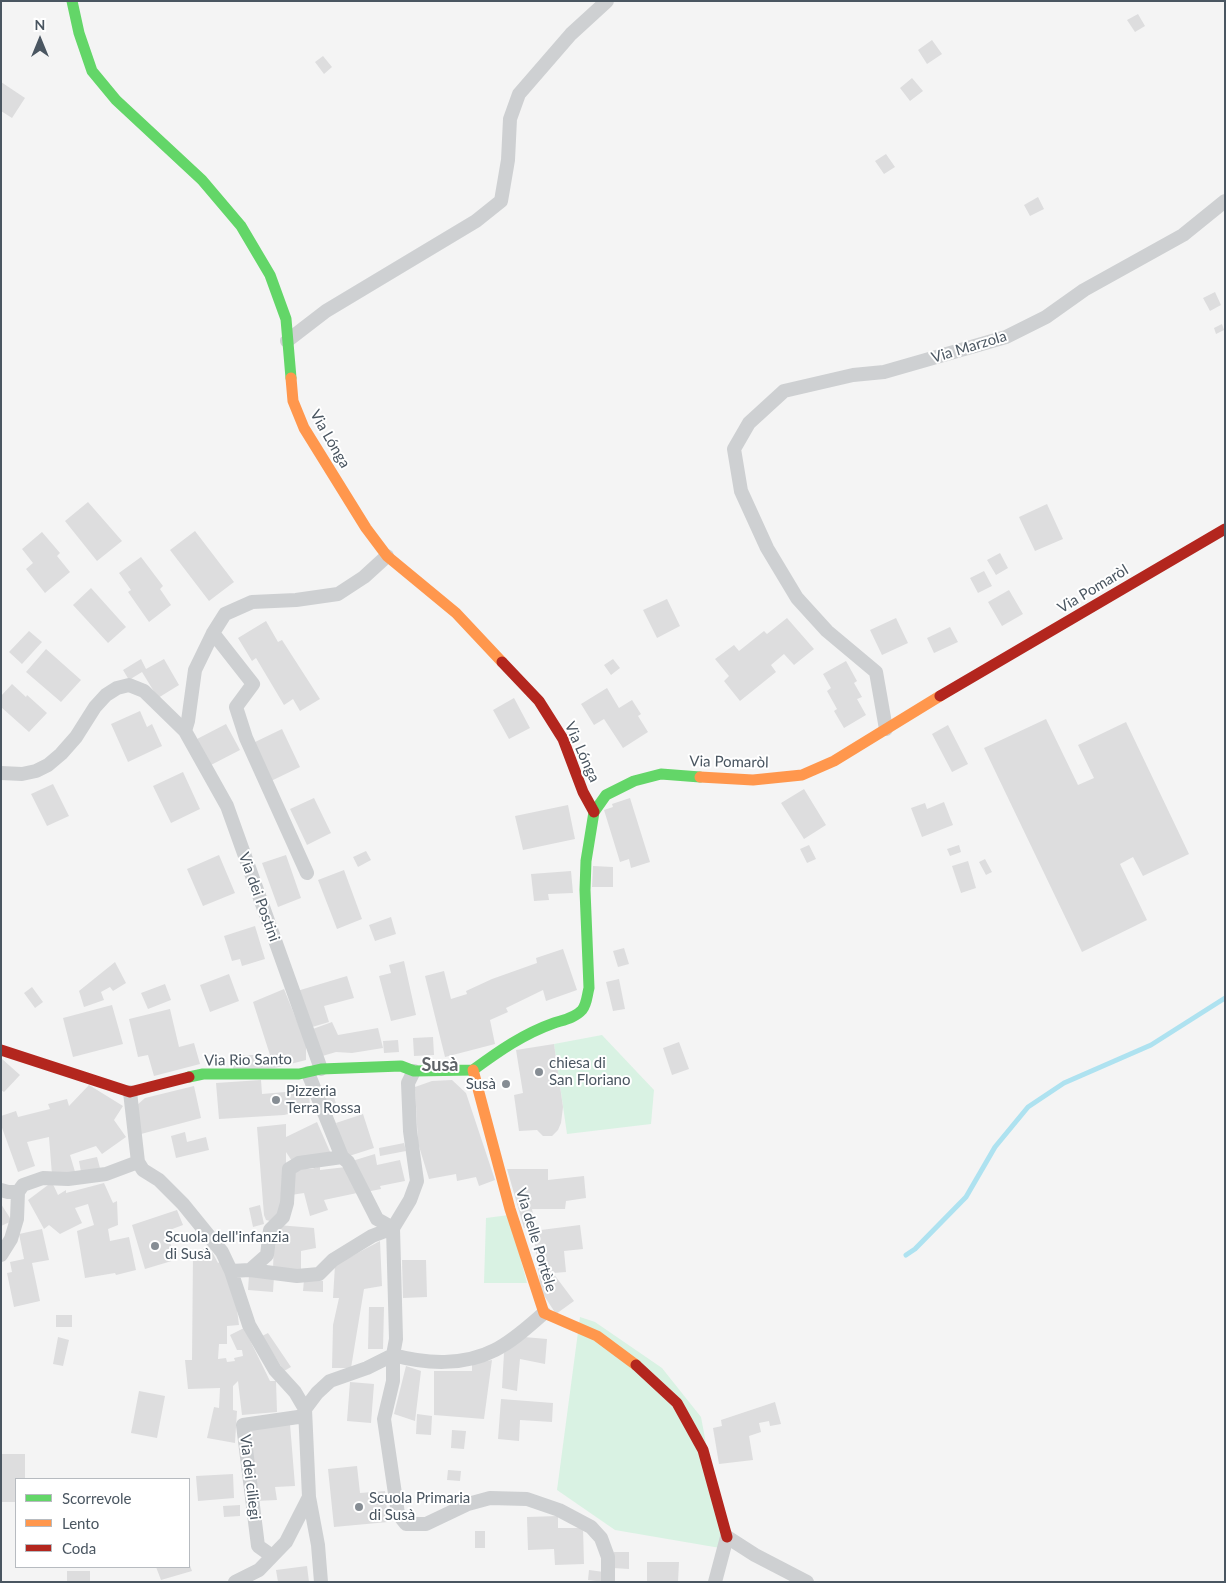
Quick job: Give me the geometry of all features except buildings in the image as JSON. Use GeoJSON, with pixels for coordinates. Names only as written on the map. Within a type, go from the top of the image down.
{"type":"FeatureCollection","features":[{"type":"Feature","properties":{"kind":"street","name":"Via Lónga"},"geometry":{"type":"LineString","coordinates":[[72,1],[92,71],[116,100],[202,180],[241,226],[270,275],[286,319],[293,400],[304,428],[366,528],[387,556],[456,613],[539,702],[563,739],[583,792],[594,812]]}},
{"type":"Feature","properties":{"kind":"street"},"geometry":{"type":"LineString","coordinates":[[288,341],[326,311],[476,221],[501,201],[508,160],[510,119],[520,94],[571,34],[607,1]]}},
{"type":"Feature","properties":{"kind":"street","name":"Via Marzola"},"geometry":{"type":"LineString","coordinates":[[886,729],[876,672],[827,631],[797,598],[767,548],[741,491],[734,448],[749,423],[784,391],[853,375],[884,372],[1006,337],[1046,317],[1084,290],[1183,235],[1225,201]]}},
{"type":"Feature","properties":{"kind":"street","name":"Via Pomaròl"},"geometry":{"type":"LineString","coordinates":[[594,812],[606,795],[634,781],[661,774],[753,780],[802,775],[834,761],[1225,529]]}},
{"type":"Feature","properties":{"kind":"street"},"geometry":{"type":"LineString","coordinates":[[185,731],[195,670],[213,633],[225,614],[252,602],[296,600],[338,594],[364,577],[387,556]]}},
{"type":"Feature","properties":{"kind":"street"},"geometry":{"type":"LineString","coordinates":[[213,633],[253,684],[236,707],[246,738],[308,872]]}},
{"type":"Feature","properties":{"kind":"street","name":"Via dei Postini"},"geometry":{"type":"LineString","coordinates":[[1,773],[22,774],[36,771],[48,765],[76,737],[95,707],[106,695],[117,688],[129,686],[144,691],[185,731],[227,806],[342,1157],[348,1162],[377,1219],[393,1228]]}},
{"type":"Feature","properties":{"kind":"street"},"geometry":{"type":"LineString","coordinates":[[473,1070],[509,1044],[534,1030],[570,1018],[581,1011],[586,1002],[590,972],[585,890],[586,861],[594,812]]}},
{"type":"Feature","properties":{"kind":"street"},"geometry":{"type":"LineString","coordinates":[[1,1050],[130,1092],[138,1162],[143,1170],[158,1180],[183,1204],[222,1252],[231,1271],[249,1325],[275,1370],[295,1392],[305,1413],[309,1497],[318,1545],[321,1582]]}},
{"type":"Feature","properties":{"kind":"street","name":"Via Rio Santo"},"geometry":{"type":"LineString","coordinates":[[130,1092],[202,1074],[299,1074],[314,1071],[402,1066],[414,1071],[473,1070]]}},
{"type":"Feature","properties":{"kind":"street","name":"Via delle Portèle"},"geometry":{"type":"LineString","coordinates":[[473,1070],[510,1209],[544,1313],[597,1336],[629,1358],[677,1403],[703,1450],[728,1537]]}},
{"type":"Feature","properties":{"kind":"street"},"geometry":{"type":"LineString","coordinates":[[414,1071],[408,1083],[410,1131],[417,1181],[410,1200],[393,1228],[396,1338],[393,1354],[393,1381],[384,1419],[398,1514],[406,1524],[426,1524],[468,1504],[490,1498],[527,1499],[559,1510],[591,1528],[601,1538],[608,1557],[608,1582]]}},
{"type":"Feature","properties":{"kind":"street"},"geometry":{"type":"LineString","coordinates":[[250,1270],[267,1255],[270,1230],[283,1217],[287,1203],[289,1169],[299,1163],[342,1157]]}},
{"type":"Feature","properties":{"kind":"street"},"geometry":{"type":"LineString","coordinates":[[1,1255],[11,1239],[17,1219],[18,1192],[23,1185],[43,1178],[68,1179],[106,1174],[138,1162]]}},
{"type":"Feature","properties":{"kind":"street"},"geometry":{"type":"LineString","coordinates":[[1,1190],[18,1192]]}},
{"type":"Feature","properties":{"kind":"street"},"geometry":{"type":"LineString","coordinates":[[231,1271],[250,1270],[297,1276],[319,1274],[333,1260],[372,1236],[393,1228]]}},
{"type":"Feature","properties":{"kind":"street"},"geometry":{"type":"LineString","coordinates":[[305,1413],[317,1393],[330,1381],[367,1368],[393,1354],[405,1358],[451,1362],[471,1359],[494,1351],[510,1341],[544,1313]]}},
{"type":"Feature","properties":{"kind":"street","name":"Via dei ciliegi"},"geometry":{"type":"LineString","coordinates":[[272,1556],[258,1546],[243,1425],[305,1413]]}},
{"type":"Feature","properties":{"kind":"street"},"geometry":{"type":"LineString","coordinates":[[235,1582],[259,1570],[286,1542],[309,1497]]}},
{"type":"Feature","properties":{"kind":"street"},"geometry":{"type":"LineString","coordinates":[[715,1582],[728,1537],[755,1555],[807,1582]]}},
{"type":"Feature","properties":{"kind":"green space"},"geometry":{"type":"Polygon","coordinates":[[[602,1035],[654,1090],[651,1124],[567,1134],[554,1044],[602,1035]]]}},
{"type":"Feature","properties":{"kind":"green space"},"geometry":{"type":"Polygon","coordinates":[[[509,1215],[527,1283],[484,1283],[486,1218],[509,1215]]]}},
{"type":"Feature","properties":{"kind":"green space"},"geometry":{"type":"Polygon","coordinates":[[[580,1317],[595,1322],[662,1368],[701,1417],[726,1549],[615,1530],[557,1490],[580,1317]]]}},
{"type":"Feature","properties":{"kind":"waterway"},"geometry":{"type":"LineString","coordinates":[[906,1255],[915,1249],[966,1197],[995,1147],[1028,1107],[1064,1083],[1151,1045],[1225,998]]}},
{"type":"Feature","properties":{"kind":"traffic: fast"},"geometry":{"type":"LineString","coordinates":[[72,1],[79,33],[92,71],[116,100],[202,180],[241,226],[270,275],[286,319],[291,378]]}},
{"type":"Feature","properties":{"kind":"traffic: fast"},"geometry":{"type":"LineString","coordinates":[[473,1070],[522,1038],[543,1027],[576,1015],[585,1005],[589,988],[585,890],[586,861],[594,812],[606,795],[634,781],[661,774],[700,777]]}},
{"type":"Feature","properties":{"kind":"traffic: fast"},"geometry":{"type":"LineString","coordinates":[[189,1077],[203,1074],[299,1074],[321,1069],[401,1066],[414,1071],[473,1070]]}},
{"type":"Feature","properties":{"kind":"traffic: slow"},"geometry":{"type":"LineString","coordinates":[[291,378],[293,401],[304,428],[366,528],[387,556],[456,613],[502,662]]}},
{"type":"Feature","properties":{"kind":"traffic: slow"},"geometry":{"type":"LineString","coordinates":[[700,777],[753,780],[802,775],[834,761],[940,696]]}},
{"type":"Feature","properties":{"kind":"traffic: slow"},"geometry":{"type":"LineString","coordinates":[[473,1070],[510,1209],[544,1313],[597,1336],[636,1365]]}},
{"type":"Feature","properties":{"kind":"traffic: jam"},"geometry":{"type":"LineString","coordinates":[[940,696],[1225,529]]}},
{"type":"Feature","properties":{"kind":"traffic: jam"},"geometry":{"type":"LineString","coordinates":[[502,662],[539,701],[563,739],[583,792],[594,812]]}},
{"type":"Feature","properties":{"kind":"traffic: jam"},"geometry":{"type":"LineString","coordinates":[[1,1050],[130,1092],[189,1077]]}},
{"type":"Feature","properties":{"kind":"traffic: jam"},"geometry":{"type":"LineString","coordinates":[[636,1365],[677,1403],[703,1450],[727,1537]]}},
{"type":"Feature","properties":{"kind":"place","name":"chiesa di San Floriano"},"geometry":{"type":"Point","coordinates":[539,1072]}},
{"type":"Feature","properties":{"kind":"place","name":"Susà"},"geometry":{"type":"Point","coordinates":[506,1084]}},
{"type":"Feature","properties":{"kind":"place","name":"Pizzeria Terra Rossa"},"geometry":{"type":"Point","coordinates":[276,1100]}},
{"type":"Feature","properties":{"kind":"place","name":"Scuola dell'infanzia di Susà"},"geometry":{"type":"Point","coordinates":[155,1246]}},
{"type":"Feature","properties":{"kind":"place","name":"Scuola Primaria di Susà"},"geometry":{"type":"Point","coordinates":[359,1507]}},
{"type":"Feature","properties":{"kind":"district","name":"Susà"},"geometry":{"type":"Point","coordinates":[440,1065]}}]}
